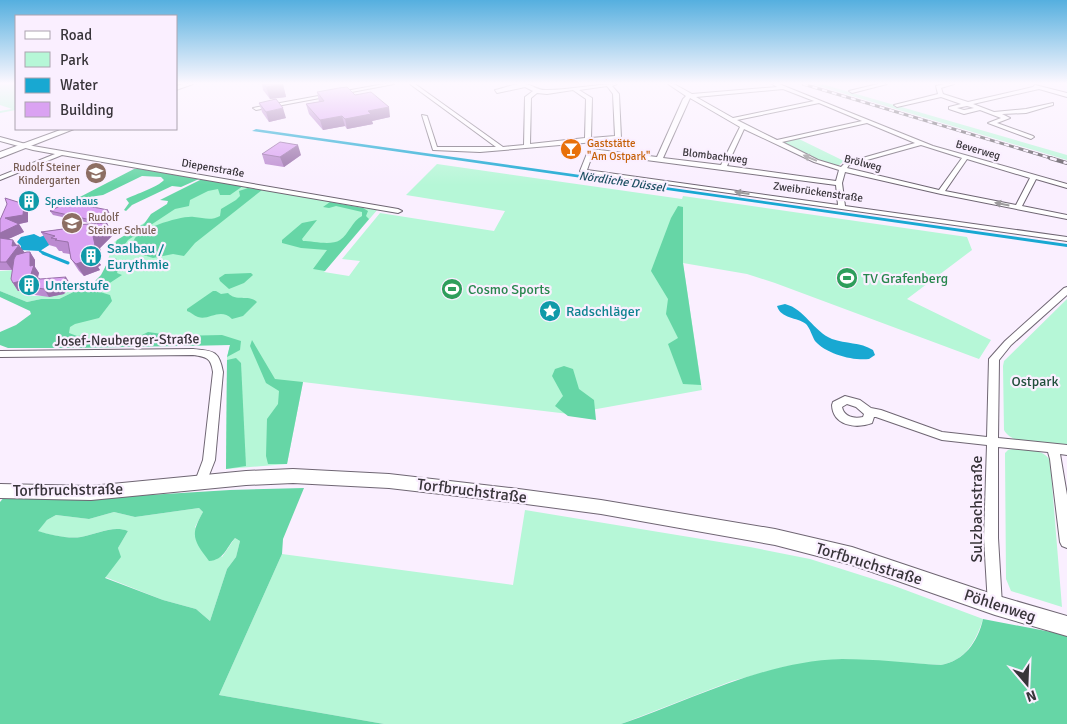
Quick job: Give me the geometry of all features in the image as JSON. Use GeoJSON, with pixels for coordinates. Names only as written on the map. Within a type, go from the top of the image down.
{"type":"FeatureCollection","features":[{"type":"Feature","properties":{"kind":"main road"},"geometry":{"type":"LineString","coordinates":[[0,155],[67,130]]}},
{"type":"Feature","properties":{"kind":"main road","name":"Torfbruchstraße"},"geometry":{"type":"LineString","coordinates":[[0,491],[91,493],[200,484],[246,478],[311,476],[405,483],[544,499],[775,537],[852,556],[934,584]]}},
{"type":"Feature","properties":{"kind":"main road","name":"Pöhlenweg"},"geometry":{"type":"LineString","coordinates":[[934,584],[995,605],[1067,626]]}},
{"type":"Feature","properties":{"kind":"street"},"geometry":{"type":"LineString","coordinates":[[425,118],[434,148],[467,152],[588,138],[618,138],[617,118]]}},
{"type":"Feature","properties":{"kind":"street"},"geometry":{"type":"LineString","coordinates":[[459,118],[500,147]]}},
{"type":"Feature","properties":{"kind":"street"},"geometry":{"type":"LineString","coordinates":[[527,145],[528,118]]}},
{"type":"Feature","properties":{"kind":"street"},"geometry":{"type":"LineString","coordinates":[[588,118],[588,138]]}},
{"type":"Feature","properties":{"kind":"street"},"geometry":{"type":"LineString","coordinates":[[659,160],[678,118]]}},
{"type":"Feature","properties":{"kind":"street","name":"Brölweg"},"geometry":{"type":"LineString","coordinates":[[728,118],[812,159],[842,168],[941,192],[1067,217]]}},
{"type":"Feature","properties":{"kind":"street"},"geometry":{"type":"LineString","coordinates":[[732,120],[742,118]]}},
{"type":"Feature","properties":{"kind":"street","name":"Beverweg"},"geometry":{"type":"LineString","coordinates":[[859,118],[921,143],[965,158],[1067,186]]}},
{"type":"Feature","properties":{"kind":"street"},"geometry":{"type":"LineString","coordinates":[[1006,118],[991,123],[1031,137],[1019,141]]}},
{"type":"Feature","properties":{"kind":"street"},"geometry":{"type":"LineString","coordinates":[[776,142],[867,121]]}},
{"type":"Feature","properties":{"kind":"street"},"geometry":{"type":"LineString","coordinates":[[723,167],[743,126]]}},
{"type":"Feature","properties":{"kind":"street","name":"Diepenstraße"},"geometry":{"type":"LineString","coordinates":[[0,139],[60,153],[398,211]]}},
{"type":"Feature","properties":{"kind":"street"},"geometry":{"type":"LineString","coordinates":[[842,207],[839,183],[842,168],[849,163],[921,143]]}},
{"type":"Feature","properties":{"kind":"street","name":"Blombachweg"},"geometry":{"type":"LineString","coordinates":[[590,154],[591,151],[597,151],[839,183]]}},
{"type":"Feature","properties":{"kind":"street"},"geometry":{"type":"LineString","coordinates":[[0,178],[60,153]]}},
{"type":"Feature","properties":{"kind":"street","name":"Zweibrückenstraße"},"geometry":{"type":"LineString","coordinates":[[590,154],[583,171],[1067,238]]}},
{"type":"Feature","properties":{"kind":"street"},"geometry":{"type":"LineString","coordinates":[[941,192],[965,158]]}},
{"type":"Feature","properties":{"kind":"street"},"geometry":{"type":"LineString","coordinates":[[1018,207],[1034,176]]}},
{"type":"Feature","properties":{"kind":"street","name":"Sulzbachstraße"},"geometry":{"type":"LineString","coordinates":[[995,605],[992,538],[994,359],[1008,343],[1067,290]]}},
{"type":"Feature","properties":{"kind":"street","name":"Josef-Neuberger-Straße"},"geometry":{"type":"LineString","coordinates":[[0,354],[193,352],[210,354],[216,360],[218,372],[209,460],[200,484]]}},
{"type":"Feature","properties":{"kind":"street","name":"Sulzbachstraße"},"geometry":{"type":"LineString","coordinates":[[868,412],[877,412],[942,436],[994,442]]}},
{"type":"Feature","properties":{"kind":"street"},"geometry":{"type":"LineString","coordinates":[[994,442],[1067,450]]}},
{"type":"Feature","properties":{"kind":"street"},"geometry":{"type":"LineString","coordinates":[[1052,449],[1056,459],[1067,542]]}},
{"type":"Feature","properties":{"kind":"green space"},"geometry":{"type":"Polygon","coordinates":[[[925,118],[939,118],[1067,155],[1067,160],[925,118]]]}},
{"type":"Feature","properties":{"kind":"green space"},"geometry":{"type":"Polygon","coordinates":[[[797,138],[844,161],[838,166],[817,160],[782,142],[797,138]]]}},
{"type":"Feature","properties":{"kind":"green space"},"geometry":{"type":"Polygon","coordinates":[[[437,164],[682,199],[683,196],[967,237],[972,250],[907,299],[991,340],[979,359],[775,283],[747,274],[683,263],[702,390],[569,414],[303,382],[287,464],[226,469],[227,357],[230,345],[8,348],[98,288],[114,242],[210,181],[378,209],[324,272],[349,276],[360,261],[342,259],[380,213],[494,231],[505,211],[406,195],[437,164]]]}},
{"type":"Feature","properties":{"kind":"green space"},"geometry":{"type":"Polygon","coordinates":[[[134,169],[199,179],[181,187],[172,186],[132,205],[126,211],[124,210],[129,203],[126,199],[152,188],[164,180],[161,177],[142,176],[103,195],[76,199],[134,169]]]}},
{"type":"Feature","properties":{"kind":"green space"},"geometry":{"type":"Polygon","coordinates":[[[202,179],[243,186],[230,195],[220,195],[218,189],[208,191],[190,200],[189,206],[175,209],[128,240],[118,254],[111,253],[117,240],[144,224],[151,214],[167,204],[168,201],[160,200],[202,179]]]}},
{"type":"Feature","properties":{"kind":"green space"},"geometry":{"type":"Polygon","coordinates":[[[248,188],[262,190],[195,243],[184,256],[173,254],[153,258],[134,252],[134,240],[143,231],[180,218],[217,218],[220,216],[221,209],[240,196],[239,191],[248,188]]]}},
{"type":"Feature","properties":{"kind":"green space"},"geometry":{"type":"Polygon","coordinates":[[[330,202],[363,208],[368,211],[366,216],[369,219],[325,271],[313,269],[327,250],[301,248],[282,243],[282,240],[302,223],[317,220],[302,239],[303,241],[327,243],[340,240],[362,216],[362,212],[336,206],[323,207],[330,202]]]}},
{"type":"Feature","properties":{"kind":"green space"},"geometry":{"type":"Polygon","coordinates":[[[678,206],[683,207],[683,263],[701,385],[683,384],[668,344],[678,338],[666,314],[668,299],[651,271],[671,218],[678,206]]]}},
{"type":"Feature","properties":{"kind":"green space"},"geometry":{"type":"Polygon","coordinates":[[[110,258],[116,258],[119,268],[117,273],[122,275],[99,290],[110,295],[112,301],[99,318],[70,327],[69,333],[77,336],[89,335],[73,348],[8,348],[0,345],[0,332],[16,325],[31,314],[30,311],[0,297],[0,291],[27,302],[41,299],[59,299],[94,282],[101,275],[110,258]]]}},
{"type":"Feature","properties":{"kind":"green space"},"geometry":{"type":"Polygon","coordinates":[[[16,270],[19,291],[33,296],[60,294],[76,289],[76,285],[88,285],[59,299],[41,299],[27,302],[0,291],[0,271],[16,270]]]}},
{"type":"Feature","properties":{"kind":"green space"},"geometry":{"type":"Polygon","coordinates":[[[251,273],[253,275],[244,283],[229,289],[219,278],[225,274],[251,273]]]}},
{"type":"Feature","properties":{"kind":"green space"},"geometry":{"type":"Polygon","coordinates":[[[213,291],[221,294],[228,293],[235,297],[250,298],[257,302],[243,316],[232,319],[223,314],[202,318],[187,311],[187,309],[213,291]]]}},
{"type":"Feature","properties":{"kind":"green space","name":"Ostpark"},"geometry":{"type":"Polygon","coordinates":[[[1067,299],[1067,447],[1023,442],[1008,435],[1004,430],[1004,361],[1067,299]]]}},
{"type":"Feature","properties":{"kind":"green space"},"geometry":{"type":"Polygon","coordinates":[[[148,332],[176,336],[222,335],[241,341],[240,350],[227,357],[230,345],[75,348],[91,340],[140,336],[148,332]]]}},
{"type":"Feature","properties":{"kind":"green space"},"geometry":{"type":"Polygon","coordinates":[[[252,340],[275,379],[303,382],[287,464],[268,464],[266,456],[267,419],[278,404],[279,391],[266,383],[250,346],[252,340]]]}},
{"type":"Feature","properties":{"kind":"green space"},"geometry":{"type":"Polygon","coordinates":[[[236,358],[241,363],[246,466],[226,469],[227,360],[236,358]]]}},
{"type":"Feature","properties":{"kind":"green space"},"geometry":{"type":"Polygon","coordinates":[[[564,366],[573,369],[579,389],[594,400],[596,420],[568,416],[555,406],[563,396],[552,376],[555,369],[564,366]]]}},
{"type":"Feature","properties":{"kind":"green space"},"geometry":{"type":"Polygon","coordinates":[[[1013,449],[1043,453],[1050,460],[1062,607],[1011,591],[1006,579],[1005,453],[1013,449]]]}},
{"type":"Feature","properties":{"kind":"green space"},"geometry":{"type":"Polygon","coordinates":[[[304,488],[283,539],[282,554],[219,695],[384,724],[0,724],[0,502],[6,495],[116,497],[230,490],[304,488]],[[199,508],[135,517],[114,512],[89,519],[56,515],[47,520],[38,531],[59,536],[76,537],[111,529],[128,531],[118,548],[121,557],[105,578],[163,600],[196,609],[210,621],[227,569],[236,557],[240,541],[235,538],[221,556],[209,561],[199,548],[195,537],[196,526],[203,512],[199,508]]]}},
{"type":"Feature","properties":{"kind":"green space"},"geometry":{"type":"Polygon","coordinates":[[[199,508],[203,512],[195,527],[222,557],[235,538],[240,541],[236,557],[227,569],[210,621],[196,609],[163,600],[105,577],[120,557],[118,548],[128,531],[110,529],[87,536],[70,537],[37,531],[47,520],[56,515],[89,519],[114,512],[135,517],[199,508]]]}},
{"type":"Feature","properties":{"kind":"green space"},"geometry":{"type":"Polygon","coordinates":[[[525,510],[750,547],[810,559],[892,585],[983,619],[976,637],[968,650],[949,663],[941,665],[841,659],[788,666],[732,681],[621,724],[384,724],[219,695],[282,554],[513,585],[525,510]]]}},
{"type":"Feature","properties":{"kind":"green space"},"geometry":{"type":"Polygon","coordinates":[[[983,619],[1067,635],[1067,724],[621,724],[756,674],[813,661],[842,659],[941,665],[949,663],[963,655],[974,643],[983,619]]]}},
{"type":"Feature","properties":{"kind":"water","name":"Nördliche Düssel"},"geometry":{"type":"Polygon","coordinates":[[[256,129],[1067,244],[1067,247],[252,131],[256,129]]]}},
{"type":"Feature","properties":{"kind":"water"},"geometry":{"type":"Polygon","coordinates":[[[34,234],[40,237],[48,234],[57,240],[40,251],[21,250],[21,246],[17,242],[21,237],[34,234]]]}},
{"type":"Feature","properties":{"kind":"water"},"geometry":{"type":"Polygon","coordinates":[[[785,304],[798,310],[819,331],[832,339],[868,347],[873,350],[875,355],[869,359],[855,359],[840,356],[826,350],[815,341],[806,324],[786,316],[779,310],[777,306],[785,304]]]}},
{"type":"Feature","properties":{"kind":"building"},"geometry":{"type":"Polygon","coordinates":[[[280,142],[298,145],[280,157],[262,154],[280,142]]]}},
{"type":"Feature","properties":{"kind":"building"},"geometry":{"type":"Polygon","coordinates":[[[5,198],[24,204],[23,215],[5,218],[19,224],[0,233],[0,220],[7,204],[5,198]]]}},
{"type":"Feature","properties":{"kind":"building"},"geometry":{"type":"Polygon","coordinates":[[[68,202],[108,210],[91,220],[50,211],[68,202]]]}},
{"type":"Feature","properties":{"kind":"building"},"geometry":{"type":"Polygon","coordinates":[[[107,223],[93,236],[95,245],[88,248],[94,253],[90,255],[93,258],[76,264],[71,259],[68,242],[55,240],[57,239],[51,238],[55,236],[41,232],[63,229],[73,225],[107,223]]]}},
{"type":"Feature","properties":{"kind":"building"},"geometry":{"type":"Polygon","coordinates":[[[0,238],[13,240],[12,246],[19,245],[6,262],[0,262],[0,238]]]}},
{"type":"Feature","properties":{"kind":"building"},"geometry":{"type":"Polygon","coordinates":[[[30,252],[30,266],[34,265],[31,274],[40,279],[66,277],[58,286],[44,289],[22,286],[24,280],[13,283],[11,279],[14,259],[16,255],[30,252]]]}},
{"type":"Feature","properties":{"kind":"waterway"},"geometry":{"type":"LineString","coordinates":[[40,251],[44,253]]}},
{"type":"Feature","properties":{"kind":"waterway"},"geometry":{"type":"LineString","coordinates":[[44,253],[68,263]]}},
{"type":"Feature","properties":{"kind":"railway"},"geometry":{"type":"LineString","coordinates":[[916,118],[1054,159]]}},
{"type":"Feature","properties":{"kind":"railway"},"geometry":{"type":"LineString","coordinates":[[1050,158],[1067,163]]}},
{"type":"Feature","properties":{"kind":"place","name":"Gaststätte \"Am Ostpark\""},"geometry":{"type":"Point","coordinates":[571,149]}},
{"type":"Feature","properties":{"kind":"place","name":"Rudolf Steiner Kindergarten"},"geometry":{"type":"Point","coordinates":[96,173]}},
{"type":"Feature","properties":{"kind":"place","name":"Speisehaus"},"geometry":{"type":"Point","coordinates":[29,201]}},
{"type":"Feature","properties":{"kind":"place","name":"Rudolf Steiner Schule"},"geometry":{"type":"Point","coordinates":[72,223]}},
{"type":"Feature","properties":{"kind":"place","name":"Saalbau / Eurythmie"},"geometry":{"type":"Point","coordinates":[91,256]}},
{"type":"Feature","properties":{"kind":"place","name":"TV Grafenberg"},"geometry":{"type":"Point","coordinates":[847,278]}},
{"type":"Feature","properties":{"kind":"place","name":"Unterstufe"},"geometry":{"type":"Point","coordinates":[29,285]}},
{"type":"Feature","properties":{"kind":"place","name":"Cosmo Sports"},"geometry":{"type":"Point","coordinates":[452,289]}},
{"type":"Feature","properties":{"kind":"place","name":"Radschläger"},"geometry":{"type":"Point","coordinates":[550,311]}}]}
